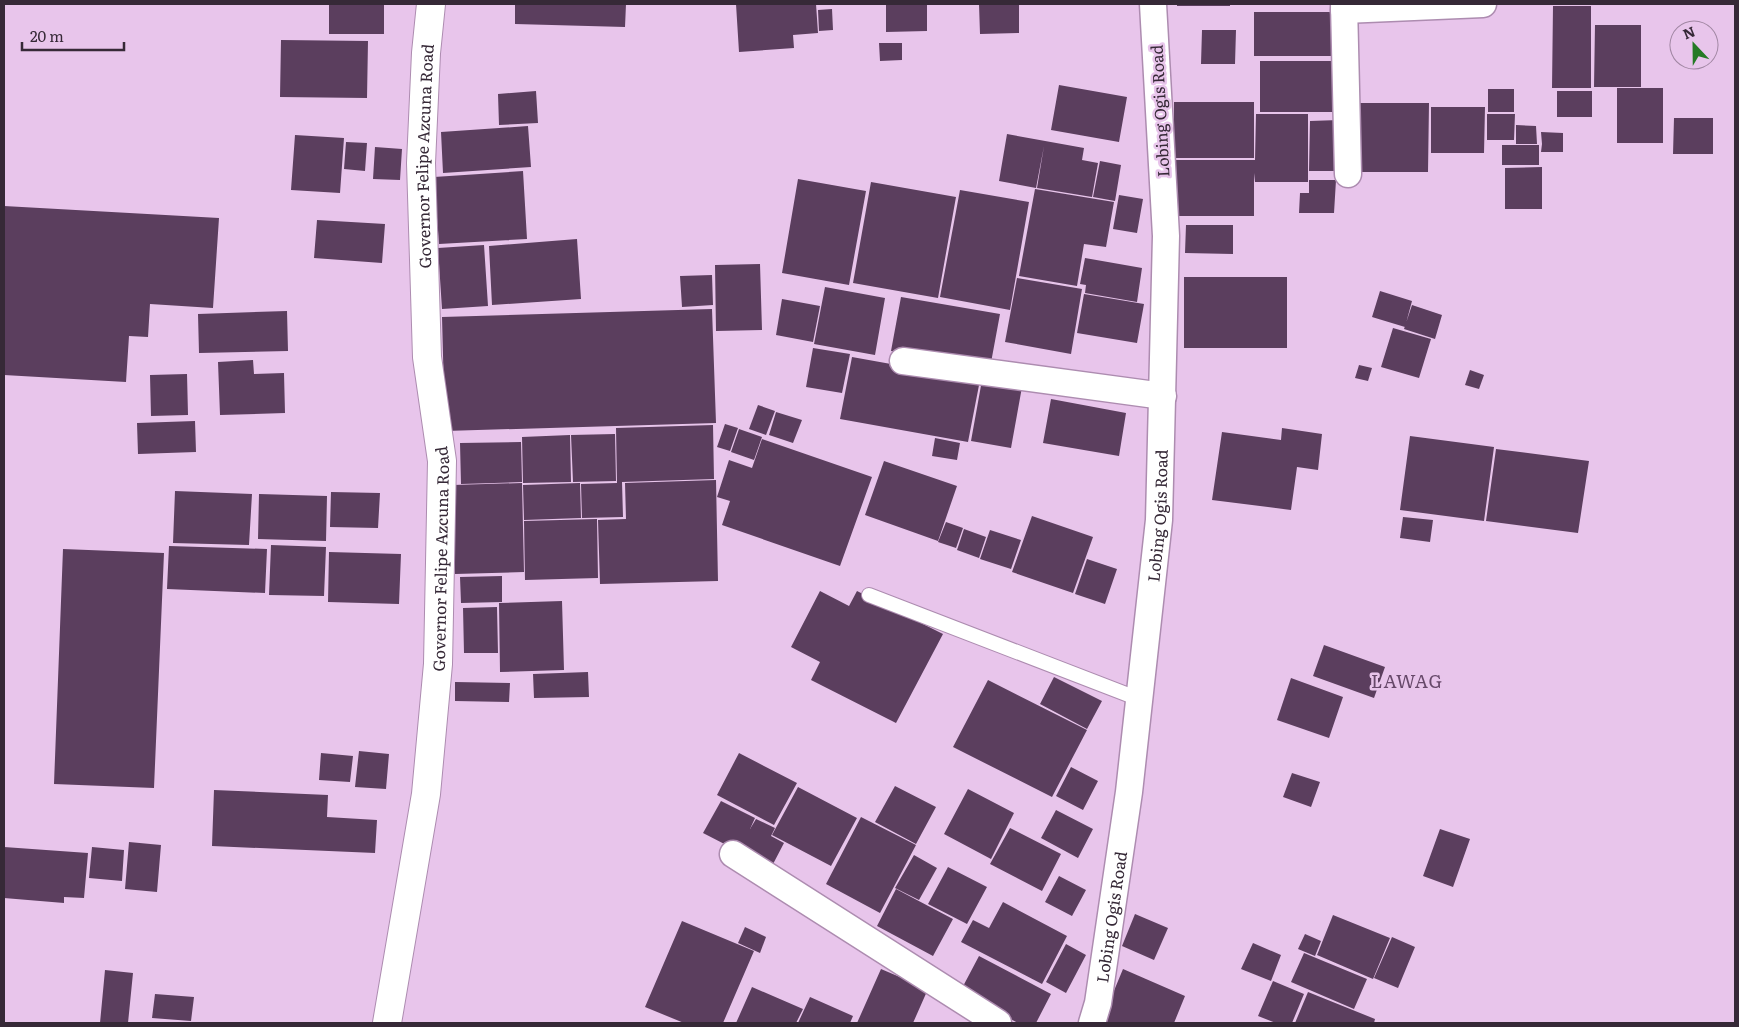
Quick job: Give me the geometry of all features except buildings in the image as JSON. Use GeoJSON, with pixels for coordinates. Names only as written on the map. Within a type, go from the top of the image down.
{"type":"FeatureCollection","features":[{"type":"Feature","properties":{"kind":"street","name":"Governor Felipe Azcuna Road"},"geometry":{"type":"LineString","coordinates":[[387,1023],[426,794],[438,664],[442,462],[427,357],[421,163],[426,54],[431,4]]}},
{"type":"Feature","properties":{"kind":"street","name":"Lobing Ogis Road"},"geometry":{"type":"LineString","coordinates":[[1092,1023],[1098,1003],[1129,792],[1159,520],[1166,236],[1153,4]]}},
{"type":"Feature","properties":{"kind":"street"},"geometry":{"type":"LineString","coordinates":[[1348,174],[1344,7],[1483,4]]}},
{"type":"Feature","properties":{"kind":"street"},"geometry":{"type":"LineString","coordinates":[[902,361],[1162,396]]}},
{"type":"Feature","properties":{"kind":"street"},"geometry":{"type":"LineString","coordinates":[[732,854],[998,1023]]}},
{"type":"Feature","properties":{"kind":"lane"},"geometry":{"type":"LineString","coordinates":[[869,595],[1139,699]]}},
{"type":"Feature","properties":{"kind":"district","name":"LAWAG"},"geometry":{"type":"Point","coordinates":[1407,680]}}]}
